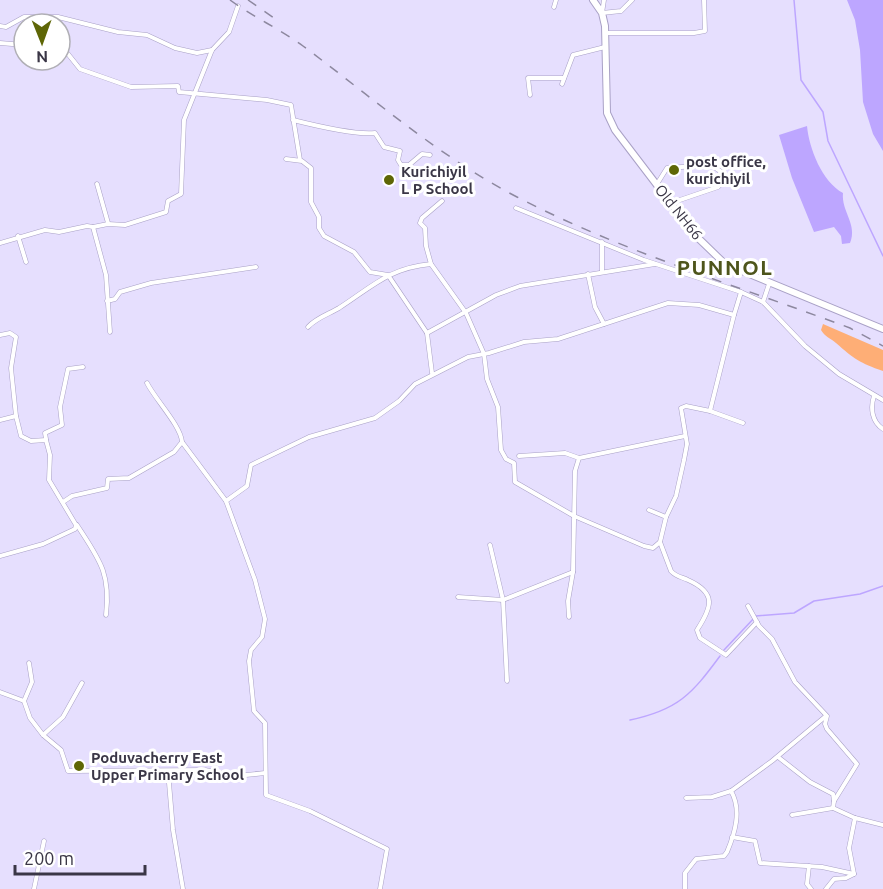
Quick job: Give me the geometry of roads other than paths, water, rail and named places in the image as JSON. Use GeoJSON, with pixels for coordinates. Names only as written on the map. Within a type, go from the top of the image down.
{"type":"FeatureCollection","features":[{"type":"Feature","properties":{"kind":"main road","name":"Old NH66"},"geometry":{"type":"LineString","coordinates":[[593,0],[602,13],[605,33],[607,113],[615,130],[695,235],[725,264],[883,329]]}},
{"type":"Feature","properties":{"kind":"street"},"geometry":{"type":"LineString","coordinates":[[554,7],[556,0]]}},
{"type":"Feature","properties":{"kind":"street"},"geometry":{"type":"LineString","coordinates":[[604,0],[602,13],[621,10],[632,0]]}},
{"type":"Feature","properties":{"kind":"street"},"geometry":{"type":"LineString","coordinates":[[605,33],[705,31],[704,0]]}},
{"type":"Feature","properties":{"kind":"street"},"geometry":{"type":"LineString","coordinates":[[0,243],[18,236],[87,226],[93,228],[108,224],[125,225],[166,212],[168,201],[181,194],[184,120],[212,50],[230,32],[238,6]]}},
{"type":"Feature","properties":{"kind":"street"},"geometry":{"type":"LineString","coordinates":[[0,26],[6,27],[24,17],[58,16],[118,32],[147,35],[197,53],[212,50]]}},
{"type":"Feature","properties":{"kind":"street"},"geometry":{"type":"LineString","coordinates":[[561,84],[573,55],[605,46]]}},
{"type":"Feature","properties":{"kind":"street"},"geometry":{"type":"LineString","coordinates":[[72,59],[80,69],[131,87],[178,86],[179,92],[291,105],[300,160]]}},
{"type":"Feature","properties":{"kind":"street"},"geometry":{"type":"LineString","coordinates":[[530,95],[528,78],[564,78]]}},
{"type":"Feature","properties":{"kind":"street"},"geometry":{"type":"LineString","coordinates":[[292,120],[325,128],[365,134],[375,133],[384,147],[400,151],[398,160],[401,165],[409,165],[422,154],[430,154]]}},
{"type":"Feature","properties":{"kind":"street"},"geometry":{"type":"LineString","coordinates":[[286,159],[300,160],[310,168],[311,202],[319,217],[319,228],[324,236],[354,252],[370,272],[388,275],[427,333],[432,373]]}},
{"type":"Feature","properties":{"kind":"street"},"geometry":{"type":"LineString","coordinates":[[657,184],[667,168],[711,165],[720,171],[721,184],[718,187],[671,203]]}},
{"type":"Feature","properties":{"kind":"street"},"geometry":{"type":"LineString","coordinates":[[97,184],[108,224]]}},
{"type":"Feature","properties":{"kind":"street"},"geometry":{"type":"LineString","coordinates":[[442,201],[422,218],[420,223],[425,228],[426,246],[431,264],[466,313],[484,354],[487,379],[498,407],[501,450],[506,459],[514,463],[515,482],[574,516],[648,547],[653,548],[660,542]]}},
{"type":"Feature","properties":{"kind":"street"},"geometry":{"type":"LineString","coordinates":[[516,208],[655,264],[741,292],[763,302],[816,356],[883,400]]}},
{"type":"Feature","properties":{"kind":"street"},"geometry":{"type":"LineString","coordinates":[[93,228],[106,275],[110,332]]}},
{"type":"Feature","properties":{"kind":"street"},"geometry":{"type":"LineString","coordinates":[[18,236],[26,262]]}},
{"type":"Feature","properties":{"kind":"street"},"geometry":{"type":"LineString","coordinates":[[602,242],[602,272]]}},
{"type":"Feature","properties":{"kind":"street"},"geometry":{"type":"LineString","coordinates":[[308,327],[314,321],[350,301],[367,286],[388,275],[407,267],[431,264]]}},
{"type":"Feature","properties":{"kind":"street"},"geometry":{"type":"LineString","coordinates":[[427,333],[496,295],[520,286],[655,264]]}},
{"type":"Feature","properties":{"kind":"street"},"geometry":{"type":"LineString","coordinates":[[107,301],[115,298],[120,292],[151,283],[256,267]]}},
{"type":"Feature","properties":{"kind":"street"},"geometry":{"type":"LineString","coordinates":[[588,274],[595,307],[604,324]]}},
{"type":"Feature","properties":{"kind":"street"},"geometry":{"type":"LineString","coordinates":[[763,302],[769,284]]}},
{"type":"Feature","properties":{"kind":"street"},"geometry":{"type":"LineString","coordinates":[[710,411],[741,292]]}},
{"type":"Feature","properties":{"kind":"street"},"geometry":{"type":"LineString","coordinates":[[226,501],[248,486],[251,465],[309,437],[375,418],[432,373],[468,357],[524,342],[558,339],[668,303],[699,305],[734,315]]}},
{"type":"Feature","properties":{"kind":"street"},"geometry":{"type":"LineString","coordinates":[[0,335],[10,333],[16,337],[11,368],[16,416],[21,436],[25,439],[46,440]]}},
{"type":"Feature","properties":{"kind":"street"},"geometry":{"type":"LineString","coordinates":[[83,367],[68,369],[60,407],[62,426],[45,434],[50,455],[49,480],[107,577],[109,593],[106,615]]}},
{"type":"Feature","properties":{"kind":"street"},"geometry":{"type":"LineString","coordinates":[[147,383],[157,402],[171,417],[182,442],[226,501],[255,580],[265,619],[262,637],[251,650],[249,661],[254,711],[265,723],[266,795],[310,811],[387,849],[380,889]]}},
{"type":"Feature","properties":{"kind":"street"},"geometry":{"type":"LineString","coordinates":[[874,396],[871,407],[874,417],[883,429]]}},
{"type":"Feature","properties":{"kind":"street"},"geometry":{"type":"LineString","coordinates":[[742,423],[710,411],[683,406],[687,444],[680,481],[666,517],[660,542],[671,572],[689,580],[706,591],[709,596],[708,612],[697,630],[700,638],[726,655],[755,619]]}},
{"type":"Feature","properties":{"kind":"street"},"geometry":{"type":"LineString","coordinates":[[0,420],[16,416]]}},
{"type":"Feature","properties":{"kind":"street"},"geometry":{"type":"LineString","coordinates":[[519,456],[565,453],[579,458],[685,436]]}},
{"type":"Feature","properties":{"kind":"street"},"geometry":{"type":"LineString","coordinates":[[63,502],[72,496],[107,488],[108,479],[135,476],[174,452],[182,442]]}},
{"type":"Feature","properties":{"kind":"street"},"geometry":{"type":"LineString","coordinates":[[568,617],[573,572],[575,471],[579,458]]}},
{"type":"Feature","properties":{"kind":"street"},"geometry":{"type":"LineString","coordinates":[[649,510],[666,517]]}},
{"type":"Feature","properties":{"kind":"street"},"geometry":{"type":"LineString","coordinates":[[0,556],[44,544],[75,530],[76,525]]}},
{"type":"Feature","properties":{"kind":"street"},"geometry":{"type":"LineString","coordinates":[[490,545],[503,600],[507,681]]}},
{"type":"Feature","properties":{"kind":"street"},"geometry":{"type":"LineString","coordinates":[[458,597],[503,600],[573,572]]}},
{"type":"Feature","properties":{"kind":"street"},"geometry":{"type":"LineString","coordinates":[[748,606],[755,619],[772,639],[795,682],[826,716],[827,729],[857,764],[834,801]]}},
{"type":"Feature","properties":{"kind":"street"},"geometry":{"type":"LineString","coordinates":[[29,663],[32,682],[24,701],[30,718],[43,735],[61,750],[68,771],[205,770],[236,776],[265,773]]}},
{"type":"Feature","properties":{"kind":"street"},"geometry":{"type":"LineString","coordinates":[[43,735],[63,717],[82,683]]}},
{"type":"Feature","properties":{"kind":"street"},"geometry":{"type":"LineString","coordinates":[[0,692],[24,701]]}},
{"type":"Feature","properties":{"kind":"street"},"geometry":{"type":"LineString","coordinates":[[686,798],[712,797],[731,790],[778,757],[826,716]]}},
{"type":"Feature","properties":{"kind":"street"},"geometry":{"type":"LineString","coordinates":[[778,757],[810,782],[833,794],[833,808]]}},
{"type":"Feature","properties":{"kind":"street"},"geometry":{"type":"LineString","coordinates":[[168,771],[173,830],[183,889]]}},
{"type":"Feature","properties":{"kind":"street"},"geometry":{"type":"LineString","coordinates":[[685,889],[685,873],[696,859],[723,856],[732,837],[737,814],[731,790]]}},
{"type":"Feature","properties":{"kind":"street"},"geometry":{"type":"LineString","coordinates":[[792,815],[833,808],[855,818],[883,825]]}},
{"type":"Feature","properties":{"kind":"street"},"geometry":{"type":"LineString","coordinates":[[854,874],[849,848],[855,818]]}},
{"type":"Feature","properties":{"kind":"street"},"geometry":{"type":"LineString","coordinates":[[732,837],[755,841],[760,863],[809,866],[854,874]]}},
{"type":"Feature","properties":{"kind":"street"},"geometry":{"type":"LineString","coordinates":[[34,889],[44,841]]}},
{"type":"Feature","properties":{"kind":"street"},"geometry":{"type":"LineString","coordinates":[[809,866],[807,884],[811,889]]}},
{"type":"Feature","properties":{"kind":"street"},"geometry":{"type":"LineString","coordinates":[[826,889],[834,879],[846,878],[854,874]]}},
{"type":"Feature","properties":{"kind":"waterway"},"geometry":{"type":"LineString","coordinates":[[794,0],[801,80],[823,112],[828,141],[883,256]]}},
{"type":"Feature","properties":{"kind":"waterway"},"geometry":{"type":"LineString","coordinates":[[724,650],[756,616],[794,613],[814,601],[860,594],[883,586]]}},
{"type":"Feature","properties":{"kind":"waterway"},"geometry":{"type":"LineString","coordinates":[[630,720],[660,711],[682,698],[701,681],[720,656]]}},
{"type":"Feature","properties":{"kind":"railway"},"geometry":{"type":"LineString","coordinates":[[230,0],[303,46],[433,145],[517,197],[639,252],[850,328],[883,346]]}},
{"type":"Feature","properties":{"kind":"railway"},"geometry":{"type":"LineString","coordinates":[[248,0],[277,20]]}},
{"type":"Feature","properties":{"kind":"place","name":"post office, kurichiyil"},"geometry":{"type":"Point","coordinates":[674,170]}},
{"type":"Feature","properties":{"kind":"place","name":"Kurichiyil L P School"},"geometry":{"type":"Point","coordinates":[389,180]}},
{"type":"Feature","properties":{"kind":"place","name":"Poduvacherry East Upper Primary School"},"geometry":{"type":"Point","coordinates":[79,766]}},
{"type":"Feature","properties":{"kind":"district","name":"PUNNOL"},"geometry":{"type":"Point","coordinates":[725,267]}}]}
